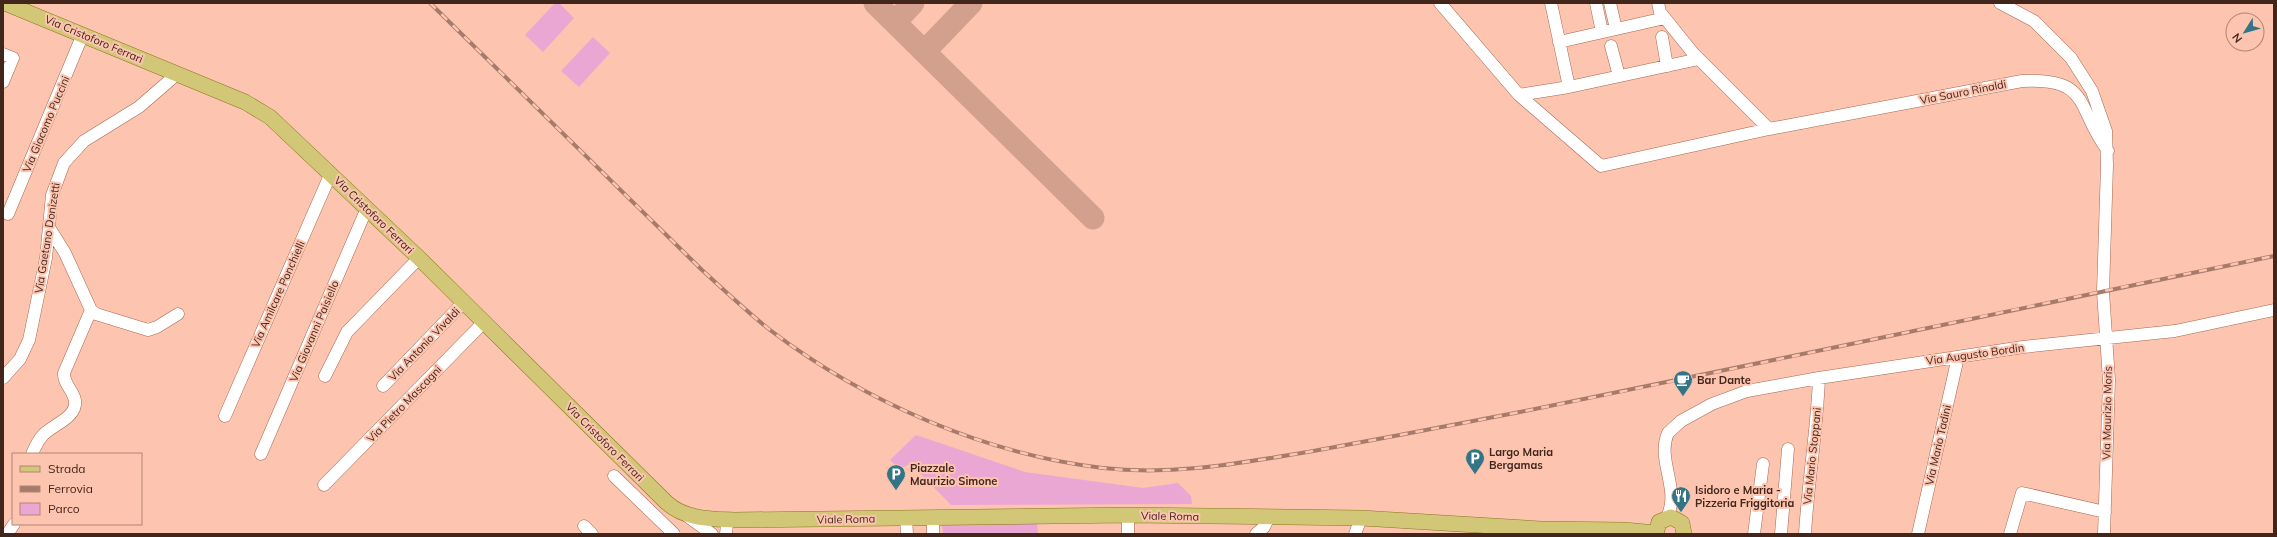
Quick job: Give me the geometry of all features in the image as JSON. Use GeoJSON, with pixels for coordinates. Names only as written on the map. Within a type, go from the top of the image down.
{"type":"FeatureCollection","features":[{"type":"Feature","properties":{"kind":"main road","name":"Via Cristoforo Ferrari"},"geometry":{"type":"LineString","coordinates":[[6,3],[83,34],[263,112],[282,126],[419,258],[667,502],[684,514]]}},
{"type":"Feature","properties":{"kind":"main road","name":"Viale Roma"},"geometry":{"type":"LineString","coordinates":[[684,514],[728,527],[906,518],[1128,515],[1361,518],[1456,528],[1540,531],[1624,530],[1656,534],[1659,522],[1677,520]]}},
{"type":"Feature","properties":{"kind":"street"},"geometry":{"type":"LineString","coordinates":[[1440,3],[1519,95],[1569,87],[1699,59]]}},
{"type":"Feature","properties":{"kind":"street"},"geometry":{"type":"LineString","coordinates":[[1551,3],[1569,87]]}},
{"type":"Feature","properties":{"kind":"street"},"geometry":{"type":"LineString","coordinates":[[1596,3],[1602,32]]}},
{"type":"Feature","properties":{"kind":"street"},"geometry":{"type":"LineString","coordinates":[[1610,3],[1616,29]]}},
{"type":"Feature","properties":{"kind":"street"},"geometry":{"type":"LineString","coordinates":[[1658,3],[1660,12],[1699,59],[1769,129]]}},
{"type":"Feature","properties":{"kind":"street","name":"Via Maurizio Moris"},"geometry":{"type":"LineString","coordinates":[[2000,3],[2019,12],[2039,25],[2076,64],[2092,91],[2106,131],[2108,151],[2103,292],[2109,380],[2104,534]]}},
{"type":"Feature","properties":{"kind":"street"},"geometry":{"type":"LineString","coordinates":[[1559,42],[1665,18]]}},
{"type":"Feature","properties":{"kind":"street","name":"Via Giacomo Puccini"},"geometry":{"type":"LineString","coordinates":[[8,214],[83,34]]}},
{"type":"Feature","properties":{"kind":"street"},"geometry":{"type":"LineString","coordinates":[[1662,37],[1667,66]]}},
{"type":"Feature","properties":{"kind":"street"},"geometry":{"type":"LineString","coordinates":[[1611,46],[1619,76]]}},
{"type":"Feature","properties":{"kind":"street"},"geometry":{"type":"LineString","coordinates":[[3,54],[13,58],[3,82]]}},
{"type":"Feature","properties":{"kind":"street","name":"Via Gaetano Donizetti"},"geometry":{"type":"LineString","coordinates":[[3,378],[20,359],[28,344],[45,264],[54,186],[62,166],[71,153],[92,136],[143,103],[177,74]]}},
{"type":"Feature","properties":{"kind":"street","name":"Via Sauro Rinaldi"},"geometry":{"type":"LineString","coordinates":[[1519,95],[1601,166],[1769,129],[2022,81],[2049,80],[2066,85],[2075,94],[2108,151]]}},
{"type":"Feature","properties":{"kind":"street","name":"Via Amilcare Ponchielli"},"geometry":{"type":"LineString","coordinates":[[225,416],[331,173]]}},
{"type":"Feature","properties":{"kind":"street","name":"Via Giovanni Paisiello"},"geometry":{"type":"LineString","coordinates":[[261,454],[367,208]]}},
{"type":"Feature","properties":{"kind":"street"},"geometry":{"type":"LineString","coordinates":[[50,229],[65,253],[91,310],[102,317],[148,330],[157,327],[178,314]]}},
{"type":"Feature","properties":{"kind":"street"},"geometry":{"type":"LineString","coordinates":[[325,376],[347,332],[419,258]]}},
{"type":"Feature","properties":{"kind":"street","name":"Via Antonio Vivaldi"},"geometry":{"type":"LineString","coordinates":[[383,386],[464,302]]}},
{"type":"Feature","properties":{"kind":"street"},"geometry":{"type":"LineString","coordinates":[[33,453],[43,434],[68,416],[74,408],[75,400],[64,381],[64,373],[91,310]]}},
{"type":"Feature","properties":{"kind":"street","name":"Via Augusto Bordin"},"geometry":{"type":"LineString","coordinates":[[1677,520],[1664,444],[1670,430],[1681,421],[1728,397],[1819,378],[2023,347],[2182,330],[2274,310]]}},
{"type":"Feature","properties":{"kind":"street","name":"Via Pietro Mascagni"},"geometry":{"type":"LineString","coordinates":[[324,486],[484,322]]}},
{"type":"Feature","properties":{"kind":"street","name":"Via Mario Tadini"},"geometry":{"type":"LineString","coordinates":[[1918,534],[1958,357]]}},
{"type":"Feature","properties":{"kind":"street","name":"Via Mario Stoppani"},"geometry":{"type":"LineString","coordinates":[[1805,534],[1809,484],[1818,415],[1819,378]]}},
{"type":"Feature","properties":{"kind":"street"},"geometry":{"type":"LineString","coordinates":[[1781,534],[1788,449]]}},
{"type":"Feature","properties":{"kind":"street"},"geometry":{"type":"LineString","coordinates":[[1754,534],[1763,464]]}},
{"type":"Feature","properties":{"kind":"street"},"geometry":{"type":"LineString","coordinates":[[614,476],[674,534]]}},
{"type":"Feature","properties":{"kind":"street"},"geometry":{"type":"LineString","coordinates":[[2010,534],[2022,493],[2105,512]]}},
{"type":"Feature","properties":{"kind":"street"},"geometry":{"type":"LineString","coordinates":[[684,514],[712,534]]}},
{"type":"Feature","properties":{"kind":"street"},"geometry":{"type":"LineString","coordinates":[[1128,515],[1128,534]]}},
{"type":"Feature","properties":{"kind":"street"},"geometry":{"type":"LineString","coordinates":[[1256,534],[1264,527],[1269,517]]}},
{"type":"Feature","properties":{"kind":"street"},"geometry":{"type":"LineString","coordinates":[[906,518],[907,534]]}},
{"type":"Feature","properties":{"kind":"street"},"geometry":{"type":"LineString","coordinates":[[933,518],[933,534]]}},
{"type":"Feature","properties":{"kind":"street"},"geometry":{"type":"LineString","coordinates":[[1355,534],[1361,518]]}},
{"type":"Feature","properties":{"kind":"street"},"geometry":{"type":"LineString","coordinates":[[1677,520],[1693,534]]}},
{"type":"Feature","properties":{"kind":"green space"},"geometry":{"type":"Polygon","coordinates":[[[555,3],[559,3],[574,18],[543,52],[525,35],[555,3]]]}},
{"type":"Feature","properties":{"kind":"green space"},"geometry":{"type":"Polygon","coordinates":[[[593,37],[610,53],[579,87],[561,71],[593,37]]]}},
{"type":"Feature","properties":{"kind":"green space"},"geometry":{"type":"Polygon","coordinates":[[[916,435],[1025,472],[1143,488],[1178,483],[1191,496],[1192,504],[951,505],[911,464],[899,469],[890,460],[916,435]]]}},
{"type":"Feature","properties":{"kind":"green space"},"geometry":{"type":"Polygon","coordinates":[[[1037,523],[1038,534],[943,534],[942,525],[1037,523]]]}},
{"type":"Feature","properties":{"kind":"taxiway"},"geometry":{"type":"LineString","coordinates":[[875,3],[1093,218]]}},
{"type":"Feature","properties":{"kind":"taxiway"},"geometry":{"type":"LineString","coordinates":[[895,22],[913,3]]}},
{"type":"Feature","properties":{"kind":"taxiway"},"geometry":{"type":"LineString","coordinates":[[925,51],[971,3]]}},
{"type":"Feature","properties":{"kind":"railway"},"geometry":{"type":"LineString","coordinates":[[430,3],[702,270],[761,323],[807,356],[845,380],[886,402],[928,421],[970,437],[1014,451],[1058,461],[1103,468],[1129,470],[1181,469],[1232,464],[1308,452],[1614,393],[2274,256]]}},
{"type":"Feature","properties":{"kind":"place","name":"Bar Dante"},"geometry":{"type":"Point","coordinates":[1683,397]}},
{"type":"Feature","properties":{"kind":"place","name":"Largo Maria Bergamas"},"geometry":{"type":"Point","coordinates":[1475,475]}},
{"type":"Feature","properties":{"kind":"place","name":"Piazzale Maurizio Simone"},"geometry":{"type":"Point","coordinates":[896,491]}},
{"type":"Feature","properties":{"kind":"place","name":"Isidoro e Maria - Pizzeria Friggitoria"},"geometry":{"type":"Point","coordinates":[1681,513]}}]}
